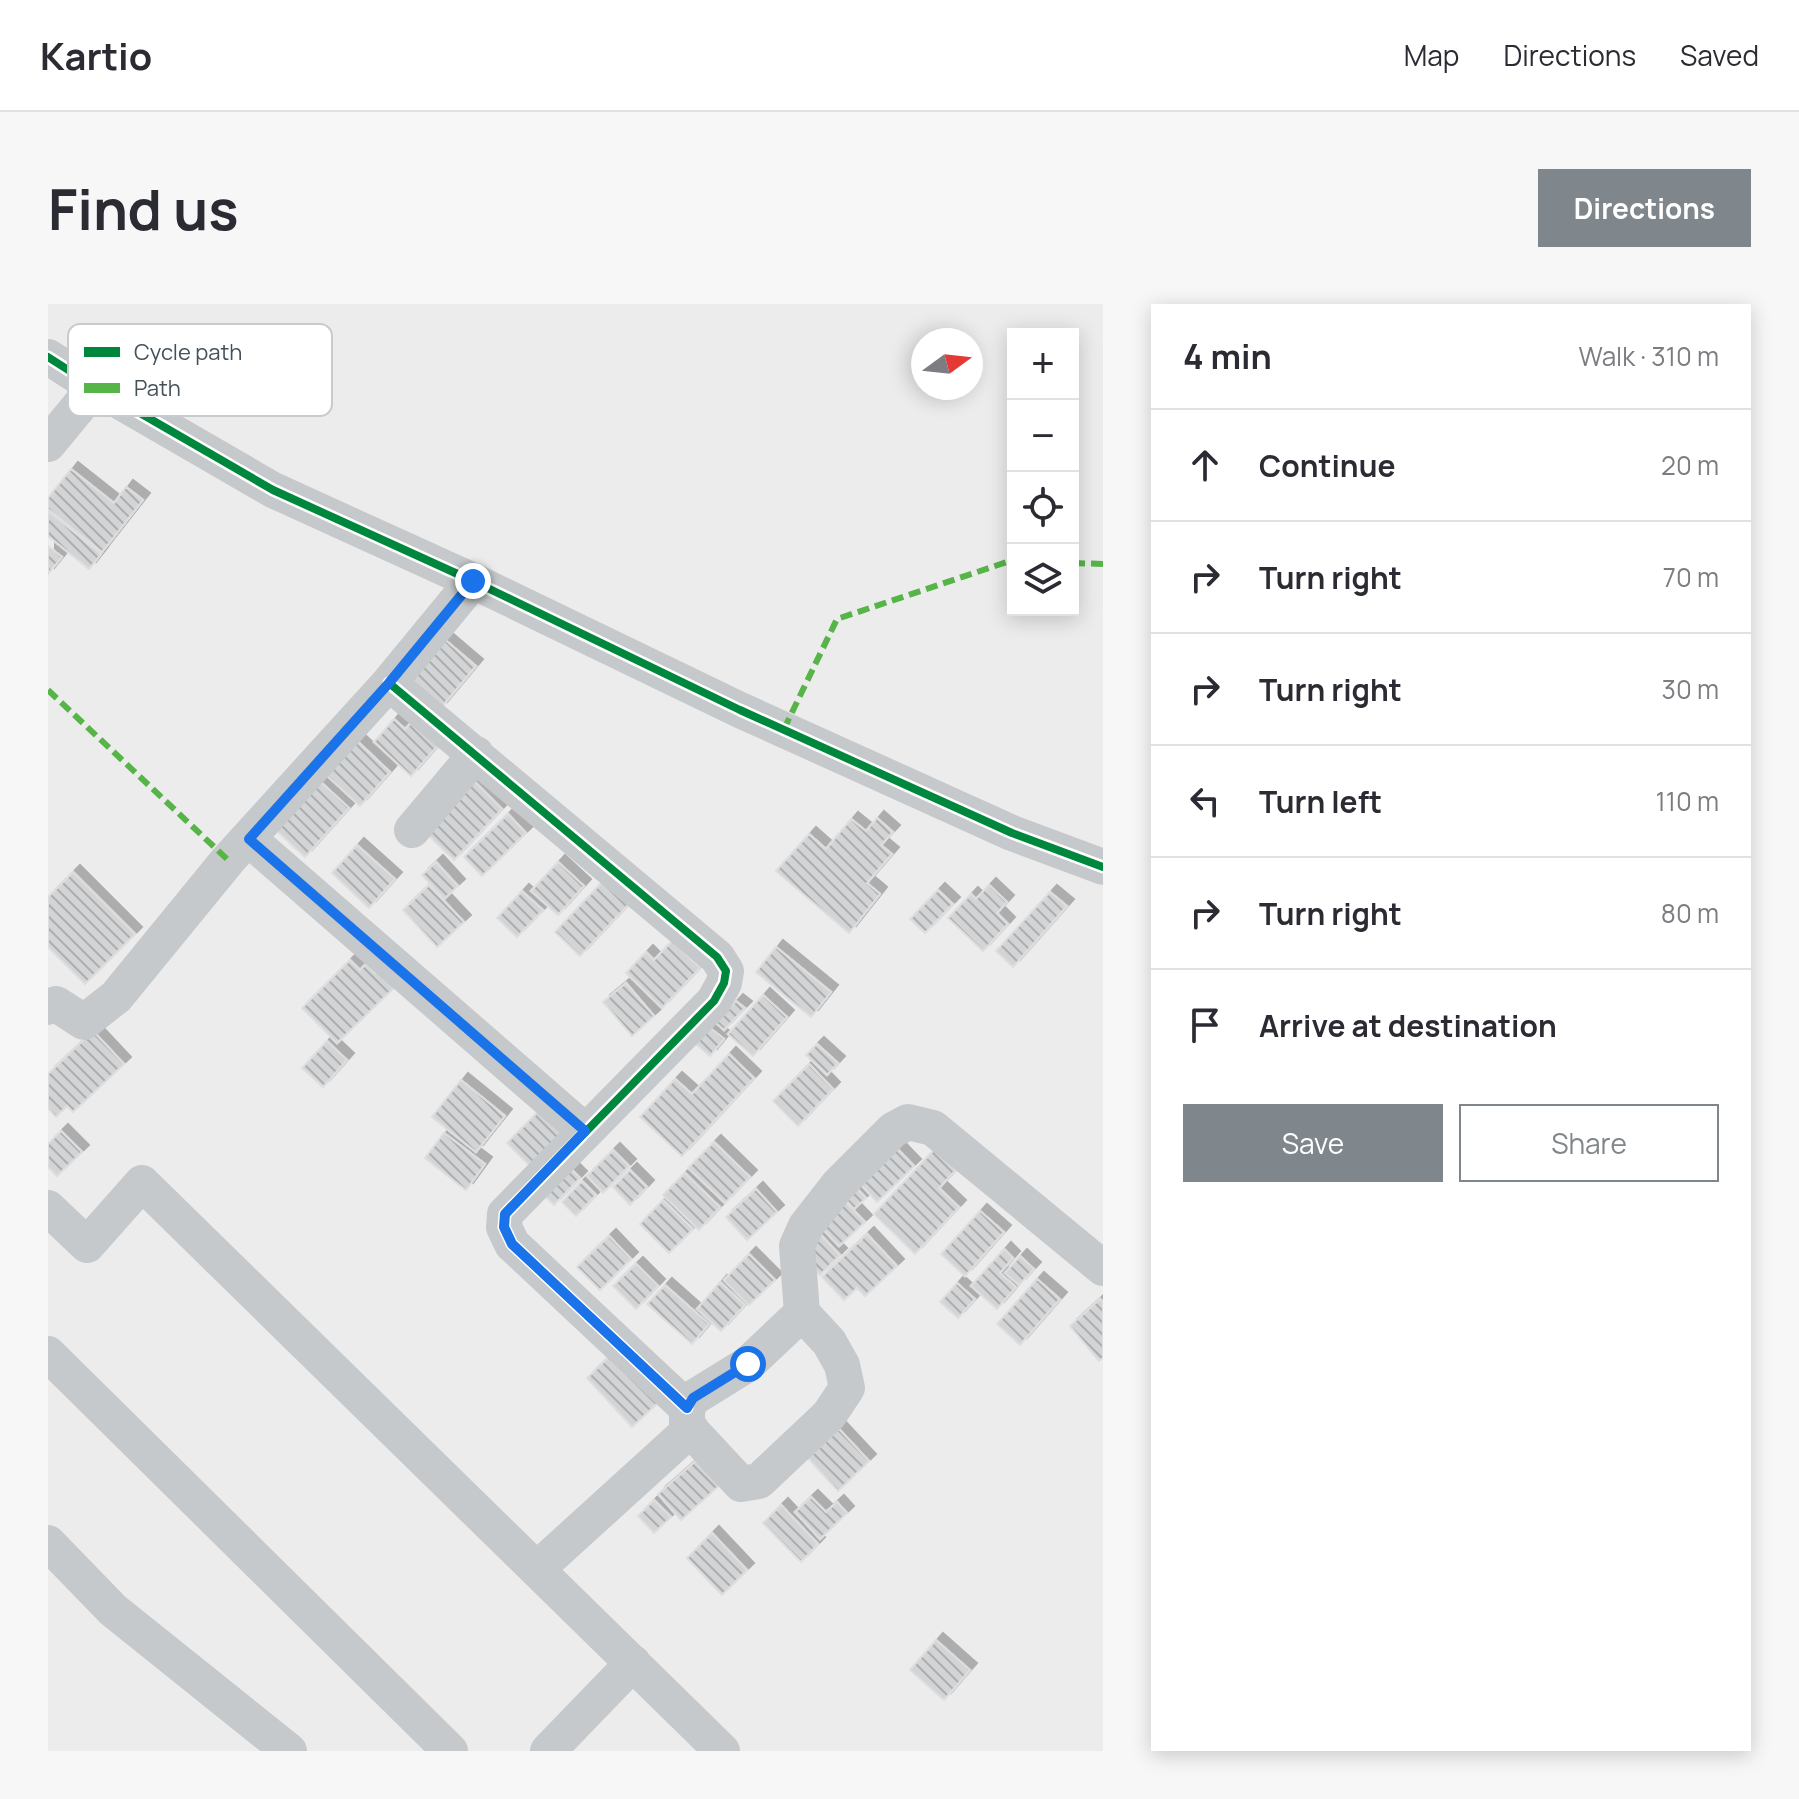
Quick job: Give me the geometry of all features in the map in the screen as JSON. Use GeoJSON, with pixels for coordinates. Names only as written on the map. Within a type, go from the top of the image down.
{"type":"FeatureCollection","features":[{"type":"Feature","properties":{"kind":"street"},"geometry":{"type":"LineString","coordinates":[[48,357],[68,370]]}},
{"type":"Feature","properties":{"kind":"street"},"geometry":{"type":"LineString","coordinates":[[48,444],[71,416]]}},
{"type":"Feature","properties":{"kind":"street"},"geometry":{"type":"LineString","coordinates":[[145,416],[273,490],[473,581],[740,710],[997,827],[1103,867]]}},
{"type":"Feature","properties":{"kind":"street"},"geometry":{"type":"LineString","coordinates":[[48,1007],[56,1004],[84,1022],[116,997],[228,860],[389,683],[473,581]]}},
{"type":"Feature","properties":{"kind":"street"},"geometry":{"type":"LineString","coordinates":[[389,683],[717,957],[726,971],[724,983],[714,1001],[505,1214],[504,1227],[512,1244],[689,1419],[741,1484],[751,1485],[759,1481],[829,1415],[847,1388],[842,1365],[829,1342],[802,1313],[797,1246],[806,1226],[838,1185],[893,1130],[908,1122],[933,1128],[1103,1268]]}},
{"type":"Feature","properties":{"kind":"street"},"geometry":{"type":"LineString","coordinates":[[412,830],[476,754]]}},
{"type":"Feature","properties":{"kind":"street"},"geometry":{"type":"LineString","coordinates":[[249,839],[585,1131]]}},
{"type":"Feature","properties":{"kind":"street"},"geometry":{"type":"LineString","coordinates":[[48,1208],[87,1245],[142,1183],[722,1751]]}},
{"type":"Feature","properties":{"kind":"street"},"geometry":{"type":"LineString","coordinates":[[537,1569],[689,1419],[693,1398],[748,1364],[802,1313]]}},
{"type":"Feature","properties":{"kind":"street"},"geometry":{"type":"LineString","coordinates":[[48,1354],[450,1751]]}},
{"type":"Feature","properties":{"kind":"street"},"geometry":{"type":"LineString","coordinates":[[48,1543],[113,1610],[289,1751]]}},
{"type":"Feature","properties":{"kind":"street"},"geometry":{"type":"LineString","coordinates":[[548,1751],[633,1663]]}},
{"type":"Feature","properties":{"kind":"building"},"geometry":{"type":"Polygon","coordinates":[[[71,469],[114,503],[126,487],[143,500],[102,552],[48,509],[48,498],[71,469]]]}},
{"type":"Feature","properties":{"kind":"building"},"geometry":{"type":"Polygon","coordinates":[[[48,511],[101,554],[89,569],[48,536],[48,511]]]}},
{"type":"Feature","properties":{"kind":"building"},"geometry":{"type":"Polygon","coordinates":[[[48,546],[62,557],[48,574],[48,546]]]}},
{"type":"Feature","properties":{"kind":"building"},"geometry":{"type":"Polygon","coordinates":[[[443,638],[476,666],[440,709],[406,681],[443,638]]]}},
{"type":"Feature","properties":{"kind":"building"},"geometry":{"type":"Polygon","coordinates":[[[394,719],[405,729],[415,719],[440,743],[411,776],[374,742],[394,719]]]}},
{"type":"Feature","properties":{"kind":"building"},"geometry":{"type":"Polygon","coordinates":[[[353,737],[390,772],[360,806],[322,771],[353,737]]]}},
{"type":"Feature","properties":{"kind":"building"},"geometry":{"type":"Polygon","coordinates":[[[312,774],[349,808],[305,857],[268,823],[312,774]]]}},
{"type":"Feature","properties":{"kind":"building"},"geometry":{"type":"Polygon","coordinates":[[[473,780],[502,809],[454,860],[424,831],[473,780]]]}},
{"type":"Feature","properties":{"kind":"building"},"geometry":{"type":"Polygon","coordinates":[[[508,814],[526,833],[482,876],[464,857],[508,814]]]}},
{"type":"Feature","properties":{"kind":"building"},"geometry":{"type":"Polygon","coordinates":[[[877,818],[893,832],[881,845],[892,854],[867,883],[880,894],[849,933],[776,871],[809,834],[826,849],[851,819],[866,831],[877,818]]]}},
{"type":"Feature","properties":{"kind":"building"},"geometry":{"type":"Polygon","coordinates":[[[357,845],[395,879],[369,908],[332,873],[357,845]]]}},
{"type":"Feature","properties":{"kind":"building"},"geometry":{"type":"Polygon","coordinates":[[[436,862],[458,886],[444,899],[422,875],[436,862]]]}},
{"type":"Feature","properties":{"kind":"building"},"geometry":{"type":"Polygon","coordinates":[[[558,862],[584,886],[558,915],[531,891],[558,862]]]}},
{"type":"Feature","properties":{"kind":"building"},"geometry":{"type":"Polygon","coordinates":[[[73,872],[135,934],[85,984],[48,947],[48,897],[73,872]]]}},
{"type":"Feature","properties":{"kind":"building"},"geometry":{"type":"Polygon","coordinates":[[[604,880],[629,904],[580,956],[555,932],[604,880]]]}},
{"type":"Feature","properties":{"kind":"building"},"geometry":{"type":"Polygon","coordinates":[[[429,885],[464,922],[437,947],[403,910],[429,885]]]}},
{"type":"Feature","properties":{"kind":"building"},"geometry":{"type":"Polygon","coordinates":[[[989,885],[1007,902],[997,913],[1008,924],[983,951],[948,918],[971,894],[976,899],[989,885]]]}},
{"type":"Feature","properties":{"kind":"building"},"geometry":{"type":"Polygon","coordinates":[[[938,890],[953,904],[925,933],[910,919],[938,890]]]}},
{"type":"Feature","properties":{"kind":"building"},"geometry":{"type":"Polygon","coordinates":[[[522,891],[543,910],[517,937],[497,918],[522,891]]]}},
{"type":"Feature","properties":{"kind":"building"},"geometry":{"type":"Polygon","coordinates":[[[1050,892],[1067,906],[1013,967],[996,951],[1050,892]]]}},
{"type":"Feature","properties":{"kind":"building"},"geometry":{"type":"Polygon","coordinates":[[[672,941],[700,968],[662,1008],[626,973],[646,952],[654,960],[672,941]]]}},
{"type":"Feature","properties":{"kind":"building"},"geometry":{"type":"Polygon","coordinates":[[[776,947],[831,992],[811,1017],[756,972],[776,947]]]}},
{"type":"Feature","properties":{"kind":"building"},"geometry":{"type":"Polygon","coordinates":[[[350,960],[360,970],[366,964],[375,973],[384,964],[401,981],[337,1043],[302,1008],[350,960]]]}},
{"type":"Feature","properties":{"kind":"building"},"geometry":{"type":"Polygon","coordinates":[[[626,983],[654,1016],[632,1036],[603,1002],[626,983]]]}},
{"type":"Feature","properties":{"kind":"building"},"geometry":{"type":"Polygon","coordinates":[[[763,995],[787,1017],[753,1056],[728,1034],[763,995]]]}},
{"type":"Feature","properties":{"kind":"building"},"geometry":{"type":"Polygon","coordinates":[[[736,1001],[745,1008],[724,1030],[716,1023],[736,1001]]]}},
{"type":"Feature","properties":{"kind":"building"},"geometry":{"type":"Polygon","coordinates":[[[700,1020],[724,1039],[710,1056],[686,1036],[700,1020]]]}},
{"type":"Feature","properties":{"kind":"building"},"geometry":{"type":"Polygon","coordinates":[[[93,1031],[124,1064],[73,1112],[67,1106],[56,1117],[48,1108],[48,1074],[93,1031]]]}},
{"type":"Feature","properties":{"kind":"building"},"geometry":{"type":"Polygon","coordinates":[[[327,1041],[347,1060],[323,1087],[302,1068],[327,1041]]]}},
{"type":"Feature","properties":{"kind":"building"},"geometry":{"type":"Polygon","coordinates":[[[817,1044],[838,1063],[827,1075],[806,1055],[817,1044]]]}},
{"type":"Feature","properties":{"kind":"building"},"geometry":{"type":"Polygon","coordinates":[[[729,1054],[754,1078],[682,1156],[640,1117],[675,1079],[692,1094],[729,1054]]]}},
{"type":"Feature","properties":{"kind":"building"},"geometry":{"type":"Polygon","coordinates":[[[809,1064],[833,1089],[798,1126],[773,1101],[809,1064]]]}},
{"type":"Feature","properties":{"kind":"building"},"geometry":{"type":"Polygon","coordinates":[[[461,1080],[505,1116],[476,1152],[432,1117],[461,1080]]]}},
{"type":"Feature","properties":{"kind":"building"},"geometry":{"type":"Polygon","coordinates":[[[541,1109],[565,1133],[531,1167],[507,1143],[541,1109]]]}},
{"type":"Feature","properties":{"kind":"building"},"geometry":{"type":"Polygon","coordinates":[[[61,1131],[82,1152],[57,1176],[48,1167],[48,1144],[61,1131]]]}},
{"type":"Feature","properties":{"kind":"building"},"geometry":{"type":"Polygon","coordinates":[[[444,1133],[485,1164],[466,1190],[425,1158],[444,1133]]]}},
{"type":"Feature","properties":{"kind":"building"},"geometry":{"type":"Polygon","coordinates":[[[889,1140],[914,1166],[877,1202],[853,1176],[889,1140]]]}},
{"type":"Feature","properties":{"kind":"building"},"geometry":{"type":"Polygon","coordinates":[[[714,1142],[750,1177],[725,1203],[688,1168],[714,1142]]]}},
{"type":"Feature","properties":{"kind":"building"},"geometry":{"type":"Polygon","coordinates":[[[613,1150],[629,1166],[603,1193],[587,1176],[613,1150]]]}},
{"type":"Feature","properties":{"kind":"building"},"geometry":{"type":"Polygon","coordinates":[[[934,1150],[956,1170],[939,1188],[959,1207],[915,1254],[874,1214],[934,1150]]]}},
{"type":"Feature","properties":{"kind":"building"},"geometry":{"type":"Polygon","coordinates":[[[560,1158],[580,1178],[554,1205],[534,1185],[560,1158]]]}},
{"type":"Feature","properties":{"kind":"building"},"geometry":{"type":"Polygon","coordinates":[[[630,1170],[647,1187],[630,1205],[613,1187],[630,1170]]]}},
{"type":"Feature","properties":{"kind":"building"},"geometry":{"type":"Polygon","coordinates":[[[685,1173],[720,1207],[699,1230],[663,1195],[685,1173]]]}},
{"type":"Feature","properties":{"kind":"building"},"geometry":{"type":"Polygon","coordinates":[[[582,1181],[596,1195],[576,1216],[562,1202],[582,1181]]]}},
{"type":"Feature","properties":{"kind":"building"},"geometry":{"type":"Polygon","coordinates":[[[851,1182],[866,1198],[854,1209],[839,1193],[851,1182]]]}},
{"type":"Feature","properties":{"kind":"building"},"geometry":{"type":"Polygon","coordinates":[[[756,1189],[777,1212],[747,1240],[726,1217],[756,1189]]]}},
{"type":"Feature","properties":{"kind":"building"},"geometry":{"type":"Polygon","coordinates":[[[841,1197],[865,1222],[839,1246],[815,1221],[841,1197]]]}},
{"type":"Feature","properties":{"kind":"building"},"geometry":{"type":"Polygon","coordinates":[[[663,1200],[693,1229],[669,1253],[640,1224],[663,1200]]]}},
{"type":"Feature","properties":{"kind":"building"},"geometry":{"type":"Polygon","coordinates":[[[980,1211],[1004,1232],[965,1276],[941,1254],[980,1211]]]}},
{"type":"Feature","properties":{"kind":"building"},"geometry":{"type":"Polygon","coordinates":[[[867,1234],[897,1266],[865,1296],[857,1288],[844,1300],[822,1277],[867,1234]]]}},
{"type":"Feature","properties":{"kind":"building"},"geometry":{"type":"Polygon","coordinates":[[[821,1235],[840,1255],[820,1275],[801,1254],[821,1235]]]}},
{"type":"Feature","properties":{"kind":"building"},"geometry":{"type":"Polygon","coordinates":[[[609,1236],[631,1259],[600,1290],[577,1267],[609,1236]]]}},
{"type":"Feature","properties":{"kind":"building"},"geometry":{"type":"Polygon","coordinates":[[[1004,1249],[1013,1258],[1000,1273],[1016,1287],[997,1309],[971,1286],[1004,1249]]]}},
{"type":"Feature","properties":{"kind":"building"},"geometry":{"type":"Polygon","coordinates":[[[749,1254],[775,1280],[749,1305],[724,1280],[749,1254]]]}},
{"type":"Feature","properties":{"kind":"building"},"geometry":{"type":"Polygon","coordinates":[[[1020,1256],[1034,1269],[1019,1285],[1005,1273],[1020,1256]]]}},
{"type":"Feature","properties":{"kind":"building"},"geometry":{"type":"Polygon","coordinates":[[[636,1264],[658,1286],[636,1309],[613,1286],[636,1264]]]}},
{"type":"Feature","properties":{"kind":"building"},"geometry":{"type":"Polygon","coordinates":[[[1037,1279],[1060,1299],[1020,1345],[997,1324],[1037,1279]]]}},
{"type":"Feature","properties":{"kind":"building"},"geometry":{"type":"Polygon","coordinates":[[[720,1282],[745,1305],[721,1331],[697,1309],[720,1282]]]}},
{"type":"Feature","properties":{"kind":"building"},"geometry":{"type":"Polygon","coordinates":[[[957,1283],[975,1299],[958,1318],[940,1302],[957,1283]]]}},
{"type":"Feature","properties":{"kind":"building"},"geometry":{"type":"Polygon","coordinates":[[[665,1285],[709,1324],[692,1344],[647,1304],[665,1285]]]}},
{"type":"Feature","properties":{"kind":"building"},"geometry":{"type":"Polygon","coordinates":[[[1100,1299],[1103,1302],[1103,1358],[1099,1361],[1070,1326],[1100,1299]]]}},
{"type":"Feature","properties":{"kind":"building"},"geometry":{"type":"Polygon","coordinates":[[[614,1352],[660,1401],[632,1427],[587,1378],[614,1352]]]}},
{"type":"Feature","properties":{"kind":"building"},"geometry":{"type":"Polygon","coordinates":[[[839,1429],[869,1461],[838,1491],[808,1458],[839,1429]]]}},
{"type":"Feature","properties":{"kind":"building"},"geometry":{"type":"Polygon","coordinates":[[[698,1459],[721,1484],[681,1520],[658,1494],[698,1459]]]}},
{"type":"Feature","properties":{"kind":"building"},"geometry":{"type":"Polygon","coordinates":[[[811,1497],[826,1512],[837,1502],[847,1513],[820,1539],[795,1512],[811,1497]]]}},
{"type":"Feature","properties":{"kind":"building"},"geometry":{"type":"Polygon","coordinates":[[[654,1500],[671,1517],[654,1533],[638,1516],[654,1500]]]}},
{"type":"Feature","properties":{"kind":"building"},"geometry":{"type":"Polygon","coordinates":[[[781,1505],[818,1544],[801,1562],[763,1523],[781,1505]]]}},
{"type":"Feature","properties":{"kind":"building"},"geometry":{"type":"Polygon","coordinates":[[[712,1533],[747,1570],[722,1595],[687,1558],[712,1533]]]}},
{"type":"Feature","properties":{"kind":"building"},"geometry":{"type":"Polygon","coordinates":[[[936,1640],[970,1670],[944,1700],[910,1670],[936,1640]]]}},
{"type":"Feature","properties":{"kind":"marked path"},"geometry":{"type":"LineString","coordinates":[[784,729],[837,619],[1007,562]]}},
{"type":"Feature","properties":{"kind":"marked path"},"geometry":{"type":"LineString","coordinates":[[1079,563],[1103,564]]}},
{"type":"Feature","properties":{"kind":"marked path"},"geometry":{"type":"LineString","coordinates":[[48,690],[228,860]]}},
{"type":"Feature","properties":{"kind":"cycle path"},"geometry":{"type":"LineString","coordinates":[[48,357],[68,370]]}},
{"type":"Feature","properties":{"kind":"cycle path"},"geometry":{"type":"LineString","coordinates":[[145,416],[273,490],[473,581],[740,710],[1012,833],[1103,867]]}},
{"type":"Feature","properties":{"kind":"cycle path"},"geometry":{"type":"LineString","coordinates":[[389,683],[717,957],[726,971],[724,983],[714,1001],[505,1214],[504,1227],[512,1244],[687,1408]]}},
{"type":"Feature","properties":{"kind":"route"},"geometry":{"type":"LineString","coordinates":[[473,581],[389,683],[249,839],[585,1131],[505,1214],[504,1227],[512,1244],[687,1408],[693,1398],[748,1364]]}}]}
